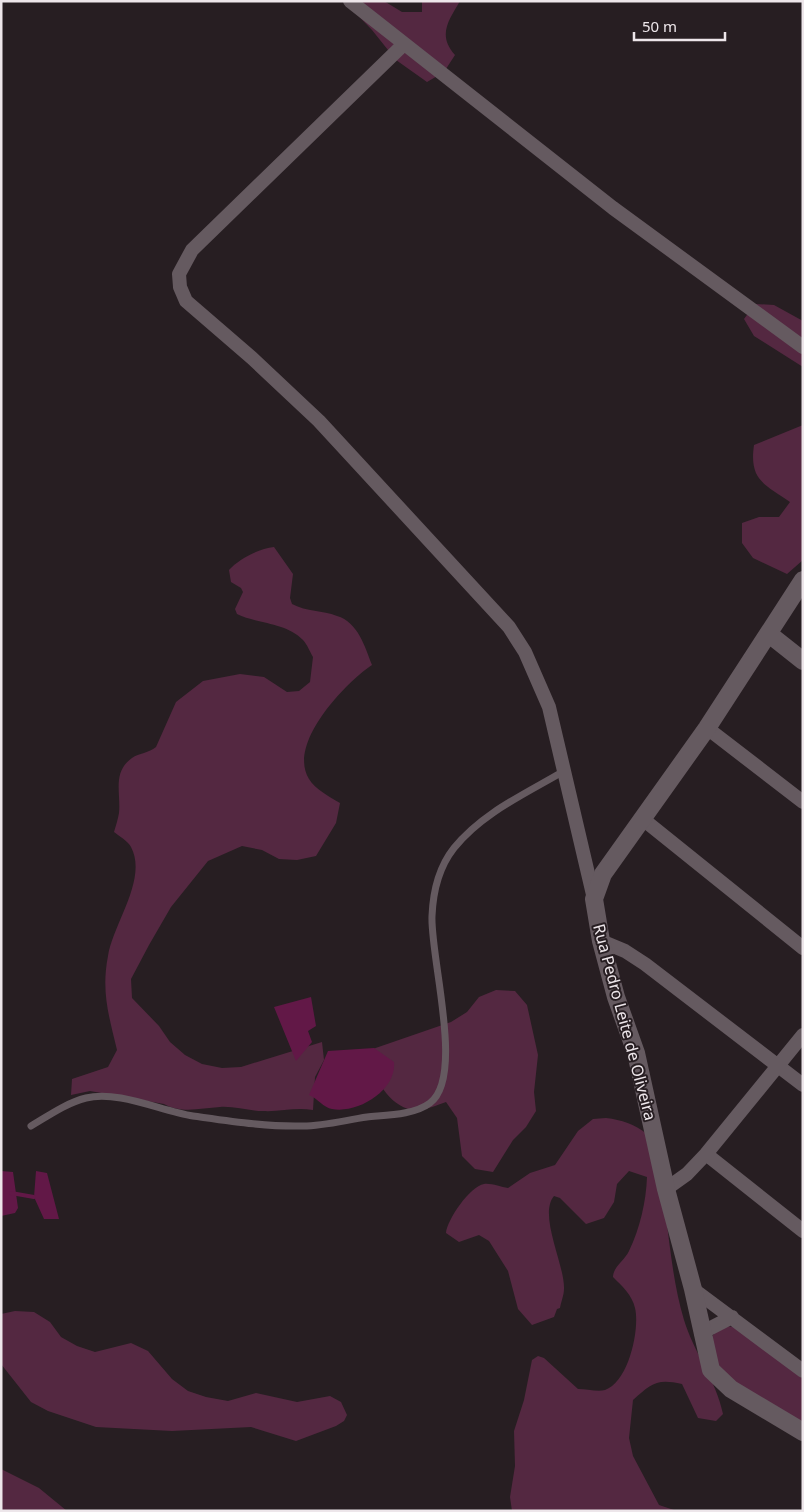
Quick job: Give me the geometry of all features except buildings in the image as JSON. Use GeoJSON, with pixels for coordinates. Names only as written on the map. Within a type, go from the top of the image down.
{"type":"FeatureCollection","features":[{"type":"Feature","properties":{"kind":"street"},"geometry":{"type":"LineString","coordinates":[[350,1],[613,208],[803,347]]}},
{"type":"Feature","properties":{"kind":"street"},"geometry":{"type":"LineString","coordinates":[[404,44],[192,250],[183,264],[180,274],[180,288],[186,301],[252,358],[319,421],[509,627],[525,652],[549,707],[594,899]]}},
{"type":"Feature","properties":{"kind":"street","name":"Rua Pedro Leite de Oliveira"},"geometry":{"type":"LineString","coordinates":[[803,580],[707,728],[644,820],[603,874],[594,899],[600,942],[616,997],[636,1053],[666,1189],[693,1290],[701,1333],[711,1370],[731,1389],[803,1432]]}},
{"type":"Feature","properties":{"kind":"street"},"geometry":{"type":"LineString","coordinates":[[769,634],[803,661]]}},
{"type":"Feature","properties":{"kind":"street"},"geometry":{"type":"LineString","coordinates":[[707,728],[803,802]]}},
{"type":"Feature","properties":{"kind":"street"},"geometry":{"type":"LineString","coordinates":[[644,820],[803,948]]}},
{"type":"Feature","properties":{"kind":"street"},"geometry":{"type":"LineString","coordinates":[[600,942],[625,951],[645,964],[803,1084]]}},
{"type":"Feature","properties":{"kind":"street"},"geometry":{"type":"LineString","coordinates":[[666,1189],[687,1174],[706,1154],[803,1034]]}},
{"type":"Feature","properties":{"kind":"street"},"geometry":{"type":"LineString","coordinates":[[706,1154],[803,1231]]}},
{"type":"Feature","properties":{"kind":"street"},"geometry":{"type":"LineString","coordinates":[[693,1290],[803,1371]]}},
{"type":"Feature","properties":{"kind":"street"},"geometry":{"type":"LineString","coordinates":[[701,1333],[732,1317]]}},
{"type":"Feature","properties":{"kind":"lane"},"geometry":{"type":"LineString","coordinates":[[31,1126],[58,1110],[86,1098],[103,1097],[112,1097],[192,1116],[304,1126],[411,1112],[431,1103],[442,1088],[446,1067],[444,1023],[432,919],[433,897],[439,874],[453,849],[486,816],[564,772]]}},
{"type":"Feature","properties":{"kind":"shaded area"},"geometry":{"type":"Polygon","coordinates":[[[344,1],[384,1],[402,12],[422,12],[422,1],[460,1],[449,21],[446,34],[450,48],[455,55],[444,72],[427,82],[396,60],[372,30],[344,1]]]}},
{"type":"Feature","properties":{"kind":"shaded area"},"geometry":{"type":"Polygon","coordinates":[[[755,304],[774,305],[803,321],[803,367],[754,336],[744,319],[755,304]]]}},
{"type":"Feature","properties":{"kind":"shaded area"},"geometry":{"type":"Polygon","coordinates":[[[803,425],[803,560],[787,574],[753,558],[742,543],[742,523],[759,517],[779,517],[790,502],[766,485],[756,474],[753,457],[754,445],[803,425]]]}},
{"type":"Feature","properties":{"kind":"shaded area"},"geometry":{"type":"Polygon","coordinates":[[[274,547],[293,574],[290,598],[292,604],[344,619],[360,636],[372,665],[348,685],[334,700],[312,732],[306,749],[304,765],[309,779],[319,789],[340,803],[336,823],[316,856],[297,860],[279,859],[262,850],[242,846],[208,861],[171,907],[149,945],[131,979],[132,998],[159,1026],[170,1042],[185,1055],[202,1064],[222,1068],[241,1067],[322,1042],[324,1060],[315,1077],[313,1110],[263,1111],[225,1107],[185,1110],[164,1104],[90,1091],[71,1095],[72,1079],[108,1067],[117,1050],[107,1004],[106,969],[111,943],[128,902],[135,873],[135,860],[131,847],[114,832],[119,813],[119,783],[122,770],[132,758],[156,747],[176,702],[203,681],[240,674],[264,677],[287,692],[299,691],[310,682],[313,657],[303,640],[280,626],[237,614],[235,609],[243,592],[241,588],[231,582],[229,570],[249,555],[274,547]]]}},
{"type":"Feature","properties":{"kind":"shaded area"},"geometry":{"type":"Polygon","coordinates":[[[496,990],[515,991],[527,1005],[538,1055],[534,1092],[536,1111],[526,1127],[513,1140],[493,1172],[475,1169],[462,1156],[457,1118],[446,1102],[417,1110],[408,1109],[400,1105],[386,1093],[364,1052],[451,1022],[467,1012],[479,997],[496,990]]]}},
{"type":"Feature","properties":{"kind":"shaded area"},"geometry":{"type":"Polygon","coordinates":[[[311,997],[316,1026],[308,1031],[312,1042],[296,1061],[274,1007],[311,997]]]}},
{"type":"Feature","properties":{"kind":"shaded area"},"geometry":{"type":"Polygon","coordinates":[[[374,1048],[394,1062],[389,1082],[374,1098],[364,1104],[342,1110],[329,1108],[309,1095],[328,1051],[374,1048]]]}},
{"type":"Feature","properties":{"kind":"shaded area"},"geometry":{"type":"Polygon","coordinates":[[[606,1118],[628,1123],[647,1134],[665,1208],[672,1264],[680,1306],[688,1332],[710,1378],[723,1414],[716,1421],[698,1418],[682,1384],[673,1382],[654,1384],[633,1400],[629,1438],[633,1456],[659,1505],[677,1511],[512,1511],[510,1497],[515,1466],[514,1431],[524,1400],[532,1360],[538,1356],[544,1358],[578,1389],[595,1391],[605,1390],[621,1377],[631,1354],[636,1328],[634,1303],[613,1277],[615,1270],[629,1251],[636,1233],[644,1205],[647,1177],[629,1171],[617,1184],[614,1202],[604,1218],[586,1224],[560,1198],[554,1196],[550,1204],[550,1227],[563,1279],[564,1294],[560,1308],[557,1309],[554,1317],[532,1325],[518,1309],[508,1271],[489,1241],[479,1235],[459,1242],[446,1233],[447,1227],[460,1204],[478,1186],[487,1184],[508,1188],[530,1173],[555,1165],[578,1131],[593,1119],[606,1118]]]}},
{"type":"Feature","properties":{"kind":"shaded area"},"geometry":{"type":"Polygon","coordinates":[[[1,1171],[13,1172],[18,1208],[15,1213],[1,1216],[1,1171]]]}},
{"type":"Feature","properties":{"kind":"shaded area"},"geometry":{"type":"Polygon","coordinates":[[[36,1171],[47,1173],[59,1219],[44,1219],[34,1197],[36,1171]]]}},
{"type":"Feature","properties":{"kind":"shaded area"},"geometry":{"type":"Polygon","coordinates":[[[15,1311],[34,1312],[50,1322],[61,1337],[77,1346],[95,1352],[131,1343],[148,1351],[172,1379],[188,1391],[206,1397],[228,1401],[256,1393],[297,1402],[330,1396],[341,1402],[347,1415],[344,1421],[336,1426],[296,1441],[251,1427],[172,1431],[96,1427],[48,1411],[31,1402],[1,1364],[1,1314],[15,1311]]]}},
{"type":"Feature","properties":{"kind":"shaded area"},"geometry":{"type":"Polygon","coordinates":[[[727,1326],[739,1328],[803,1379],[803,1427],[724,1381],[708,1342],[716,1331],[727,1326]]]}},
{"type":"Feature","properties":{"kind":"shaded area"},"geometry":{"type":"Polygon","coordinates":[[[1,1469],[39,1488],[67,1511],[1,1511],[1,1469]]]}},
{"type":"Feature","properties":{"kind":"waterway"},"geometry":{"type":"LineString","coordinates":[[11,1193],[34,1197]]}}]}
